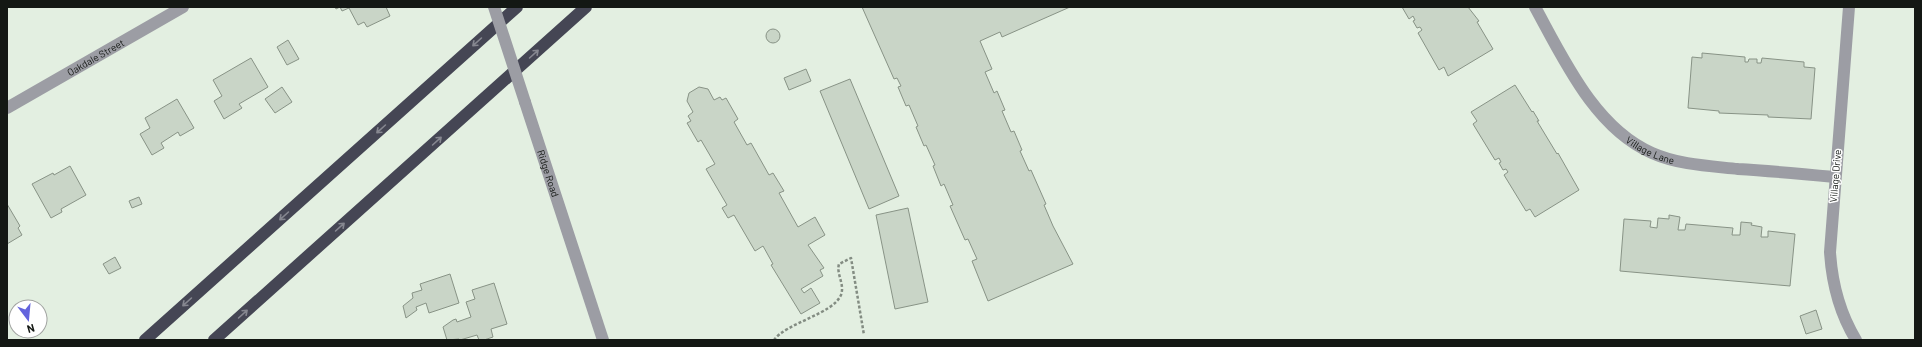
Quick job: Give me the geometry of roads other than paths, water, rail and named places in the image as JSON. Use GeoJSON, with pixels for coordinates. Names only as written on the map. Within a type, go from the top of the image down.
{"type":"FeatureCollection","features":[{"type":"Feature","properties":{"kind":"highway"},"geometry":{"type":"LineString","coordinates":[[145,340],[517,7]]}},
{"type":"Feature","properties":{"kind":"highway"},"geometry":{"type":"LineString","coordinates":[[214,340],[586,7]]}},
{"type":"Feature","properties":{"kind":"street","name":"Oakdale Street"},"geometry":{"type":"LineString","coordinates":[[7,108],[183,7]]}},
{"type":"Feature","properties":{"kind":"street","name":"Ridge Road"},"geometry":{"type":"LineString","coordinates":[[494,7],[603,340]]}},
{"type":"Feature","properties":{"kind":"street","name":"Village Lane"},"geometry":{"type":"LineString","coordinates":[[1535,7],[1577,80],[1591,100],[1619,132],[1635,144],[1652,153],[1684,163],[1835,177]]}},
{"type":"Feature","properties":{"kind":"street","name":"Village Drive"},"geometry":{"type":"LineString","coordinates":[[1848,7],[1830,235],[1832,276],[1842,314],[1856,340]]}}]}
